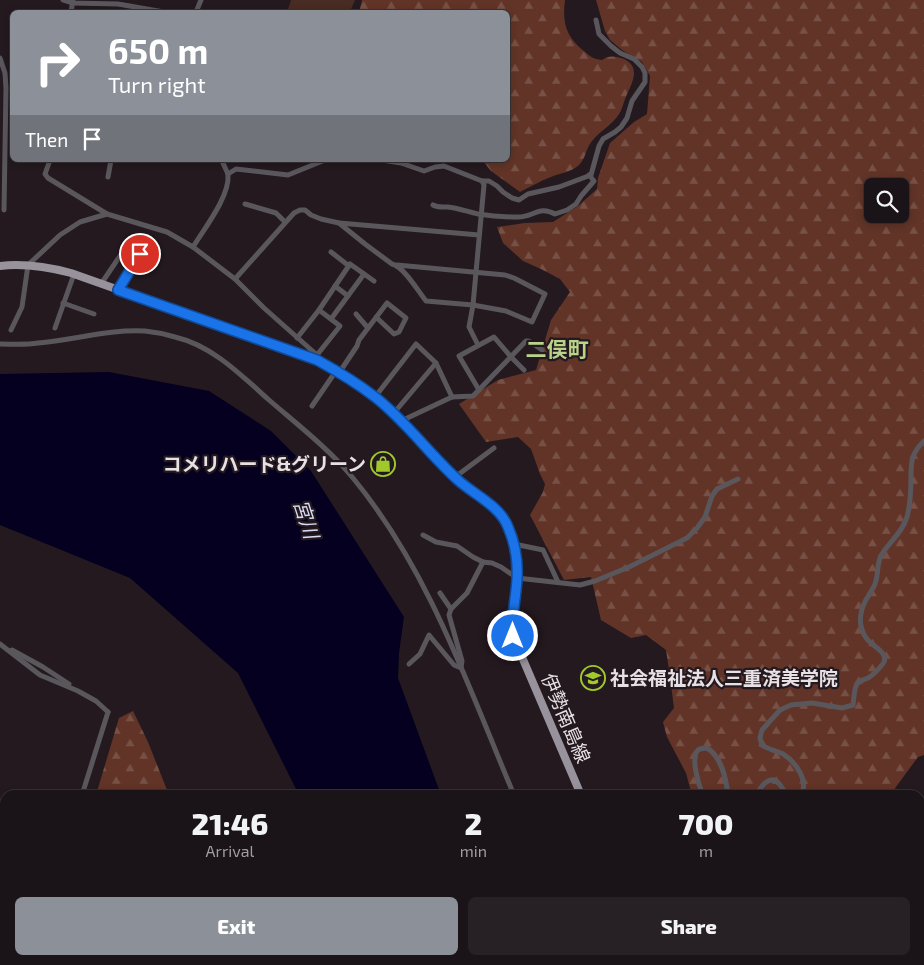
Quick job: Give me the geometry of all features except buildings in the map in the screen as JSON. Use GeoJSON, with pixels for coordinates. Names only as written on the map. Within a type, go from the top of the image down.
{"type":"FeatureCollection","features":[{"type":"Feature","properties":{"kind":"main road","name":"伊勢南島線"},"geometry":{"type":"LineString","coordinates":[[0,266],[28,265],[74,274],[317,358],[375,397],[417,436],[435,459],[498,510],[508,525],[516,551],[517,578],[512,618],[513,636],[579,790]]}},
{"type":"Feature","properties":{"kind":"street"},"geometry":{"type":"LineString","coordinates":[[62,0],[118,4],[145,10]]}},
{"type":"Feature","properties":{"kind":"street"},"geometry":{"type":"LineString","coordinates":[[401,162],[424,171],[444,166],[482,181],[489,181],[512,198],[519,200],[528,194],[559,187],[591,174],[599,146],[627,118],[632,101],[645,82],[645,73],[642,67],[634,59],[620,53],[599,34],[596,20]]}},
{"type":"Feature","properties":{"kind":"street"},"geometry":{"type":"LineString","coordinates":[[0,58],[3,81],[4,210]]}},
{"type":"Feature","properties":{"kind":"street"},"geometry":{"type":"LineString","coordinates":[[49,162],[45,174],[48,178],[107,214],[167,232],[193,247],[235,279],[317,358],[340,326],[319,310]]}},
{"type":"Feature","properties":{"kind":"street"},"geometry":{"type":"LineString","coordinates":[[108,177],[111,162]]}},
{"type":"Feature","properties":{"kind":"street"},"geometry":{"type":"LineString","coordinates":[[193,247],[221,202],[226,189],[228,174],[223,162]]}},
{"type":"Feature","properties":{"kind":"street"},"geometry":{"type":"LineString","coordinates":[[228,174],[236,169],[288,175],[320,162]]}},
{"type":"Feature","properties":{"kind":"street"},"geometry":{"type":"LineString","coordinates":[[432,205],[481,214],[518,217],[531,215],[541,210],[555,214],[567,210],[576,204],[594,181],[589,175]]}},
{"type":"Feature","properties":{"kind":"street"},"geometry":{"type":"LineString","coordinates":[[478,345],[469,327],[473,305],[484,185],[482,181]]}},
{"type":"Feature","properties":{"kind":"street"},"geometry":{"type":"LineString","coordinates":[[245,204],[276,212],[285,222]]}},
{"type":"Feature","properties":{"kind":"street"},"geometry":{"type":"LineString","coordinates":[[235,279],[285,222],[300,210],[305,210],[321,219],[339,223],[479,235]]}},
{"type":"Feature","properties":{"kind":"street"},"geometry":{"type":"LineString","coordinates":[[11,330],[22,307],[28,265],[60,235],[80,222],[107,214]]}},
{"type":"Feature","properties":{"kind":"street"},"geometry":{"type":"LineString","coordinates":[[339,223],[392,264],[505,275],[545,294],[532,322],[506,312],[473,305],[426,301],[397,265]]}},
{"type":"Feature","properties":{"kind":"street"},"geometry":{"type":"LineString","coordinates":[[101,284],[128,244],[140,254],[118,290]]}},
{"type":"Feature","properties":{"kind":"street"},"geometry":{"type":"LineString","coordinates":[[331,252],[349,266],[350,264],[374,281]]}},
{"type":"Feature","properties":{"kind":"street"},"geometry":{"type":"LineString","coordinates":[[297,338],[349,266]]}},
{"type":"Feature","properties":{"kind":"street"},"geometry":{"type":"LineString","coordinates":[[55,328],[74,274]]}},
{"type":"Feature","properties":{"kind":"street"},"geometry":{"type":"LineString","coordinates":[[331,319],[364,274]]}},
{"type":"Feature","properties":{"kind":"street"},"geometry":{"type":"LineString","coordinates":[[335,286],[348,296]]}},
{"type":"Feature","properties":{"kind":"street"},"geometry":{"type":"LineString","coordinates":[[63,302],[94,314]]}},
{"type":"Feature","properties":{"kind":"street"},"geometry":{"type":"LineString","coordinates":[[312,406],[357,346],[368,328],[376,317],[387,303],[406,318],[399,332],[394,334],[376,317]]}},
{"type":"Feature","properties":{"kind":"street"},"geometry":{"type":"LineString","coordinates":[[356,314],[368,328]]}},
{"type":"Feature","properties":{"kind":"street"},"geometry":{"type":"LineString","coordinates":[[0,344],[36,344],[98,334],[146,331],[192,342],[227,362],[339,462],[372,503],[416,573],[442,624],[512,790]]}},
{"type":"Feature","properties":{"kind":"street"},"geometry":{"type":"LineString","coordinates":[[479,390],[459,356],[494,337],[524,370]]}},
{"type":"Feature","properties":{"kind":"street"},"geometry":{"type":"LineString","coordinates":[[401,421],[452,397],[473,396],[526,341],[542,350]]}},
{"type":"Feature","properties":{"kind":"street"},"geometry":{"type":"LineString","coordinates":[[375,397],[416,344],[436,363],[452,397]]}},
{"type":"Feature","properties":{"kind":"street"},"geometry":{"type":"LineString","coordinates":[[393,414],[436,363]]}},
{"type":"Feature","properties":{"kind":"street"},"geometry":{"type":"LineString","coordinates":[[804,790],[803,782],[796,766],[783,754],[762,745],[760,738],[762,730],[780,710],[791,705],[812,703],[842,708],[853,705],[857,684],[870,677],[884,662],[882,652],[867,640],[860,621],[860,614],[862,606],[875,584],[878,562],[896,537],[908,514],[912,478],[911,465],[913,456],[924,441]]}},
{"type":"Feature","properties":{"kind":"street"},"geometry":{"type":"LineString","coordinates":[[455,477],[494,448]]}},
{"type":"Feature","properties":{"kind":"street"},"geometry":{"type":"LineString","coordinates":[[423,535],[436,542],[457,546],[483,562],[501,567],[517,578],[580,585],[629,567],[687,538],[705,517],[712,496],[717,488],[738,479]]}},
{"type":"Feature","properties":{"kind":"street"},"geometry":{"type":"LineString","coordinates":[[514,544],[543,550],[558,582]]}},
{"type":"Feature","properties":{"kind":"street"},"geometry":{"type":"LineString","coordinates":[[461,668],[462,661],[449,615],[451,609],[467,593],[483,562]]}},
{"type":"Feature","properties":{"kind":"street"},"geometry":{"type":"LineString","coordinates":[[440,592],[451,609]]}},
{"type":"Feature","properties":{"kind":"street"},"geometry":{"type":"LineString","coordinates":[[409,664],[420,654],[429,636],[454,665],[461,668]]}},
{"type":"Feature","properties":{"kind":"street"},"geometry":{"type":"LineString","coordinates":[[0,644],[40,675],[78,691]]}},
{"type":"Feature","properties":{"kind":"street"},"geometry":{"type":"LineString","coordinates":[[0,644],[43,667],[96,701],[108,712],[84,790]]}},
{"type":"Feature","properties":{"kind":"street"},"geometry":{"type":"LineString","coordinates":[[701,790],[695,756],[698,750],[702,748],[706,748],[715,755],[720,764],[728,790]]}},
{"type":"Feature","properties":{"kind":"street"},"geometry":{"type":"LineString","coordinates":[[759,790],[767,781],[772,780],[776,781],[783,790]]}},
{"type":"Feature","properties":{"kind":"shaded area"},"geometry":{"type":"Polygon","coordinates":[[[291,0],[355,0],[351,10],[288,10],[291,0]]]}},
{"type":"Feature","properties":{"kind":"green space"},"geometry":{"type":"Polygon","coordinates":[[[362,0],[565,0],[565,23],[573,41],[594,58],[602,60],[607,57],[624,59],[633,67],[634,77],[620,112],[592,141],[579,165],[520,192],[491,171],[484,162],[510,162],[510,10],[360,10],[362,0]]]}},
{"type":"Feature","properties":{"kind":"green space"},"geometry":{"type":"Polygon","coordinates":[[[596,0],[924,0],[924,755],[918,757],[894,790],[691,790],[686,773],[667,737],[663,722],[674,708],[666,650],[646,635],[631,638],[601,620],[591,577],[564,580],[530,515],[543,492],[545,484],[531,449],[518,437],[486,442],[459,404],[498,380],[536,370],[551,320],[570,292],[560,279],[523,261],[503,243],[497,227],[553,222],[578,206],[597,189],[598,178],[610,143],[634,122],[647,114],[650,76],[642,62],[610,40],[605,31],[596,0]]]}},
{"type":"Feature","properties":{"kind":"green space"},"geometry":{"type":"Polygon","coordinates":[[[133,711],[148,742],[167,790],[97,790],[119,718],[133,711]]]}},
{"type":"Feature","properties":{"kind":"water","name":"宮川"},"geometry":{"type":"Polygon","coordinates":[[[109,372],[209,391],[271,431],[311,471],[404,617],[398,678],[439,790],[296,790],[238,673],[130,578],[0,525],[0,374],[109,372]]]}},
{"type":"Feature","properties":{"kind":"place","name":"コメリハード&グリーン"},"geometry":{"type":"Point","coordinates":[383,464]}},
{"type":"Feature","properties":{"kind":"place","name":"社会福祉法人三重済美学院"},"geometry":{"type":"Point","coordinates":[593,678]}},
{"type":"Feature","properties":{"kind":"district","name":"二俣町"},"geometry":{"type":"Point","coordinates":[557,350]}},
{"type":"Feature","properties":{"kind":"route"},"geometry":{"type":"LineString","coordinates":[[140,254],[118,290],[317,360],[336,371],[375,397],[417,436],[435,459],[460,482],[498,510],[508,525],[516,551],[517,578],[512,618],[513,636]]}}]}
